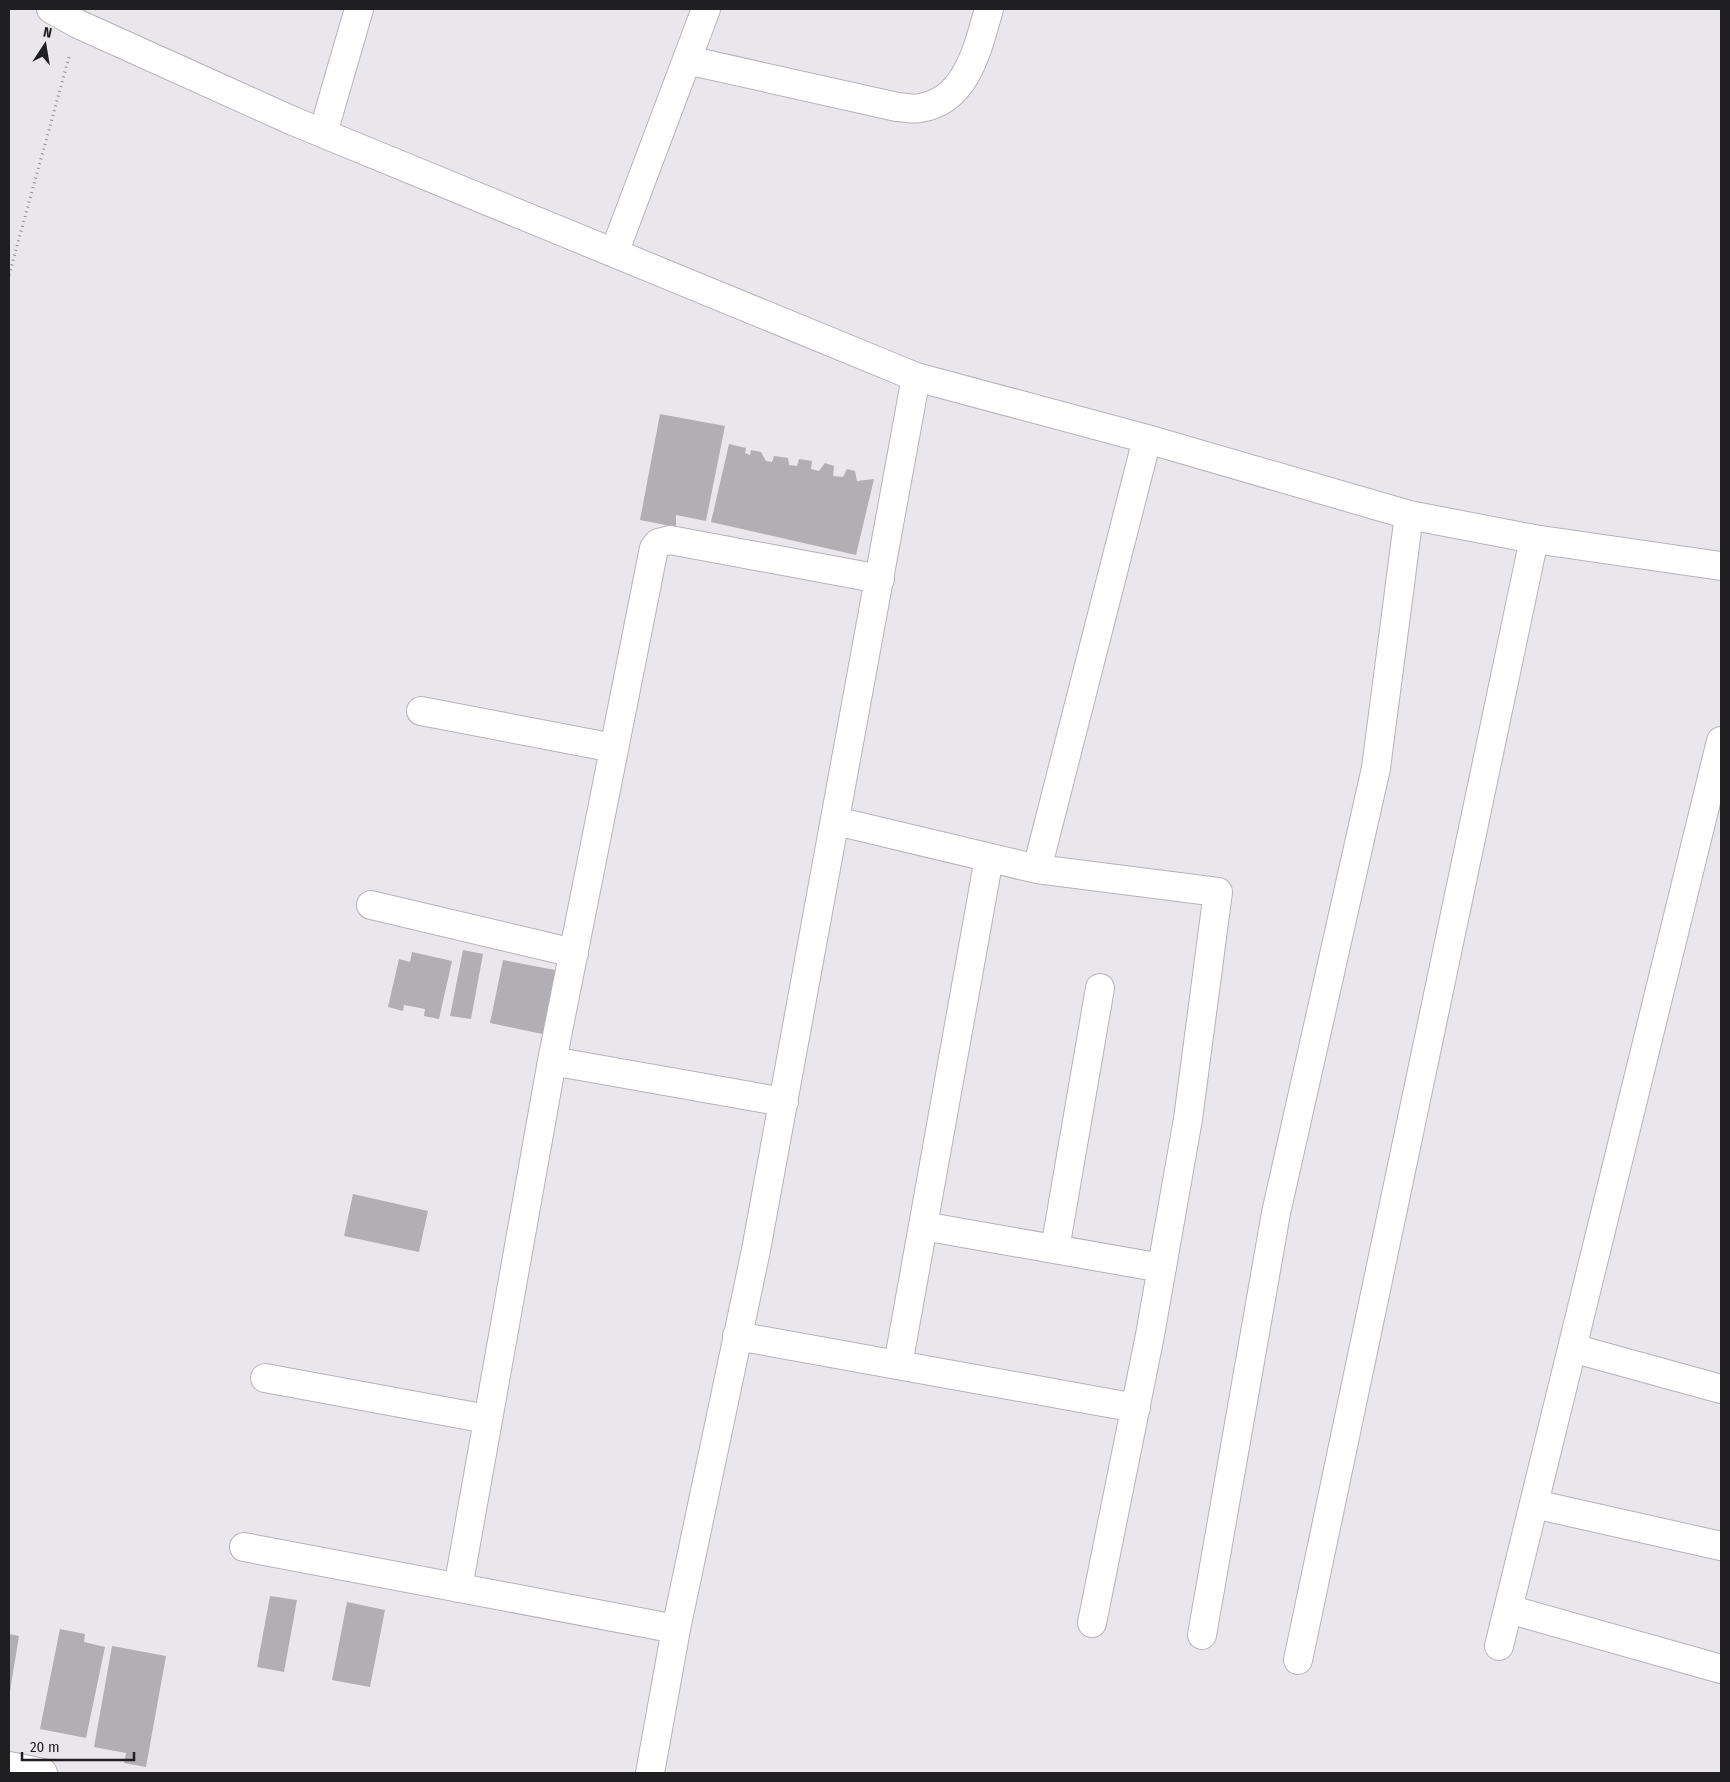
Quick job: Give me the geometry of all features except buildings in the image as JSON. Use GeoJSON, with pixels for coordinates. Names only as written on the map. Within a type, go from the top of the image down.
{"type":"FeatureCollection","features":[{"type":"Feature","properties":{"kind":"street"},"geometry":{"type":"LineString","coordinates":[[51,9],[81,16],[323,133],[916,377],[1147,439],[1409,515],[1534,539],[1721,566]]}},
{"type":"Feature","properties":{"kind":"street"},"geometry":{"type":"LineString","coordinates":[[323,133],[359,9]]}},
{"type":"Feature","properties":{"kind":"street"},"geometry":{"type":"LineString","coordinates":[[614,253],[706,9]]}},
{"type":"Feature","properties":{"kind":"street"},"geometry":{"type":"LineString","coordinates":[[687,60],[897,107],[918,109],[933,105],[961,83],[977,51],[989,9]]}},
{"type":"Feature","properties":{"kind":"street"},"geometry":{"type":"LineString","coordinates":[[650,1773],[676,1629],[738,1336],[784,1102],[916,377]]}},
{"type":"Feature","properties":{"kind":"street"},"geometry":{"type":"LineString","coordinates":[[1037,869],[1147,439]]}},
{"type":"Feature","properties":{"kind":"street"},"geometry":{"type":"LineString","coordinates":[[1202,1635],[1276,1213],[1376,768],[1409,515]]}},
{"type":"Feature","properties":{"kind":"street"},"geometry":{"type":"LineString","coordinates":[[1298,1660],[1534,539]]}},
{"type":"Feature","properties":{"kind":"street"},"geometry":{"type":"LineString","coordinates":[[458,1588],[552,1061],[652,555],[658,543],[670,540],[880,579]]}},
{"type":"Feature","properties":{"kind":"street"},"geometry":{"type":"LineString","coordinates":[[421,711],[614,748]]}},
{"type":"Feature","properties":{"kind":"street"},"geometry":{"type":"LineString","coordinates":[[1499,1646],[1721,741]]}},
{"type":"Feature","properties":{"kind":"street"},"geometry":{"type":"LineString","coordinates":[[836,821],[1037,869],[1218,892],[1188,1119],[1136,1408],[1092,1623]]}},
{"type":"Feature","properties":{"kind":"street"},"geometry":{"type":"LineString","coordinates":[[898,1365],[989,858]]}},
{"type":"Feature","properties":{"kind":"street"},"geometry":{"type":"LineString","coordinates":[[371,906],[574,953]]}},
{"type":"Feature","properties":{"kind":"street"},"geometry":{"type":"LineString","coordinates":[[1055,1249],[1100,988]]}},
{"type":"Feature","properties":{"kind":"street"},"geometry":{"type":"LineString","coordinates":[[552,1061],[784,1102]]}},
{"type":"Feature","properties":{"kind":"street"},"geometry":{"type":"LineString","coordinates":[[922,1226],[1162,1268]]}},
{"type":"Feature","properties":{"kind":"street"},"geometry":{"type":"LineString","coordinates":[[738,1336],[1136,1408]]}},
{"type":"Feature","properties":{"kind":"street"},"geometry":{"type":"LineString","coordinates":[[1572,1348],[1721,1389]]}},
{"type":"Feature","properties":{"kind":"street"},"geometry":{"type":"LineString","coordinates":[[265,1378],[487,1419]]}},
{"type":"Feature","properties":{"kind":"street"},"geometry":{"type":"LineString","coordinates":[[1534,1504],[1721,1546]]}},
{"type":"Feature","properties":{"kind":"street"},"geometry":{"type":"LineString","coordinates":[[244,1548],[676,1629]]}},
{"type":"Feature","properties":{"kind":"street"},"geometry":{"type":"LineString","coordinates":[[1508,1609],[1721,1669]]}},
{"type":"Feature","properties":{"kind":"street"},"geometry":{"type":"LineString","coordinates":[[9,1766],[43,1773]]}},
{"type":"Feature","properties":{"kind":"path"},"geometry":{"type":"LineString","coordinates":[[9,275],[81,16]]}}]}
